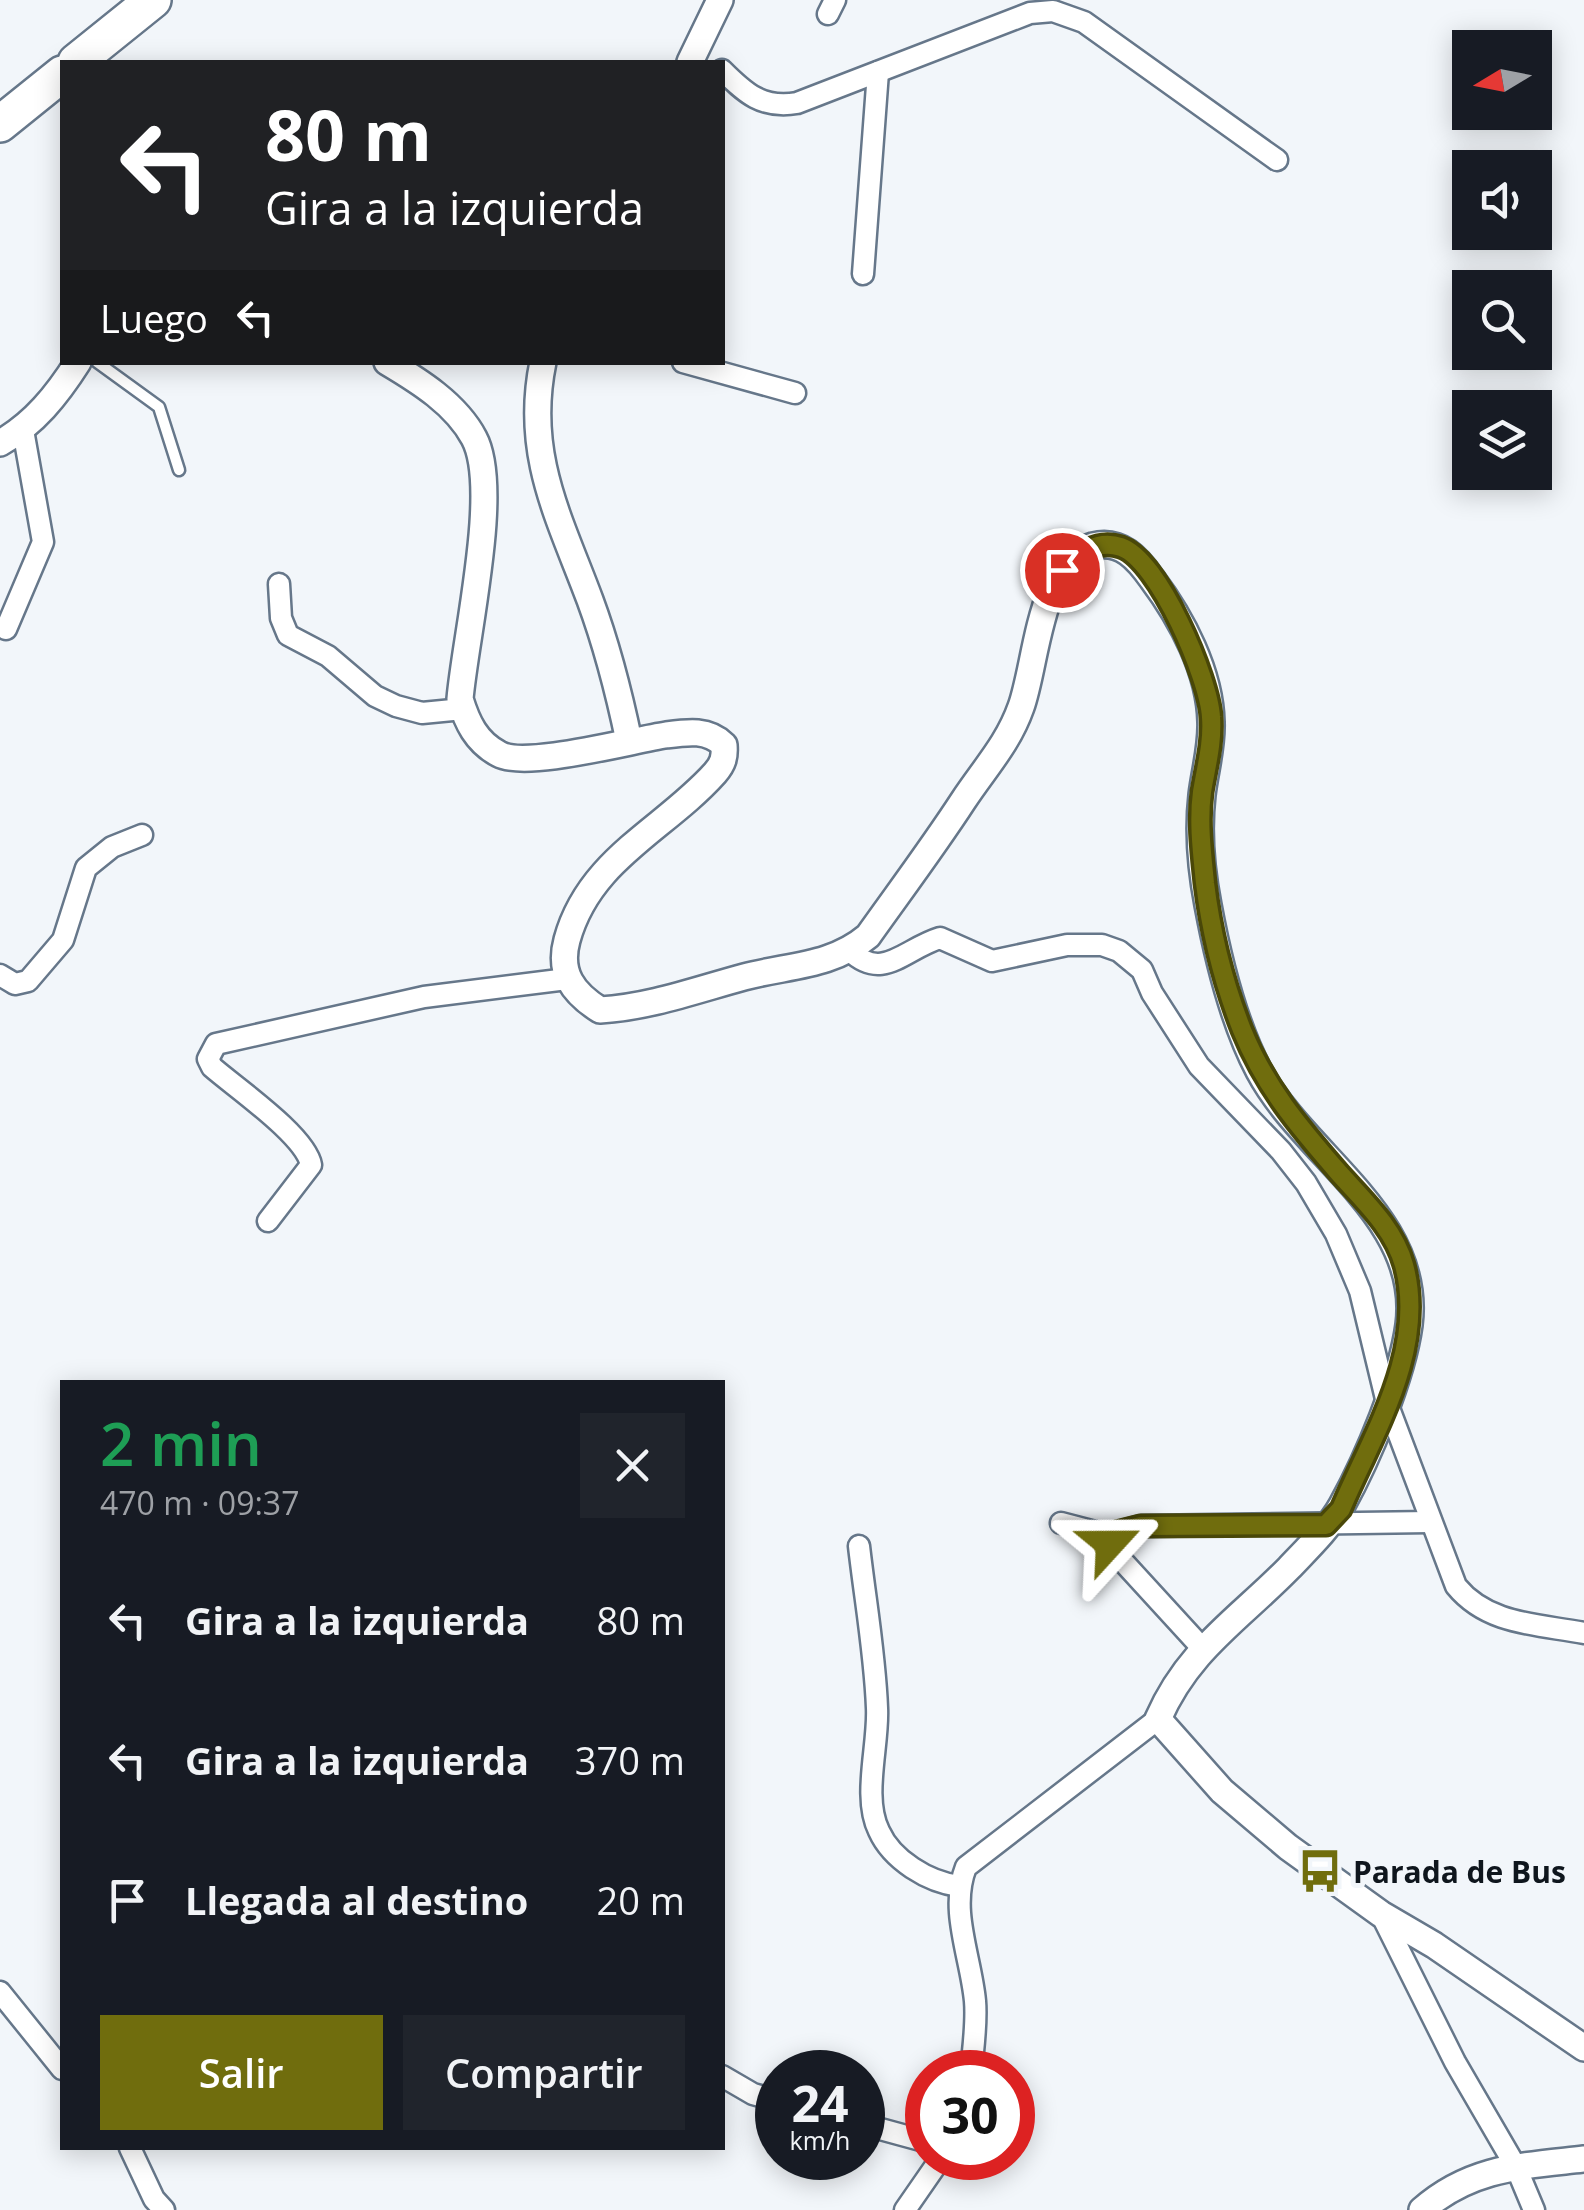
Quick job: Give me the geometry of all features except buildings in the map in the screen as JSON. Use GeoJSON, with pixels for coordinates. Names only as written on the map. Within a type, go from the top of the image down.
{"type":"FeatureCollection","features":[{"type":"Feature","properties":{"kind":"highway"},"geometry":{"type":"LineString","coordinates":[[79,60],[154,0]]}},
{"type":"Feature","properties":{"kind":"highway"},"geometry":{"type":"LineString","coordinates":[[0,124],[60,76]]}},
{"type":"Feature","properties":{"kind":"street"},"geometry":{"type":"LineString","coordinates":[[701,57],[720,0]]}},
{"type":"Feature","properties":{"kind":"street"},"geometry":{"type":"LineString","coordinates":[[725,73],[754,99],[786,104],[1030,13],[1064,13],[1084,22],[1277,160]]}},
{"type":"Feature","properties":{"kind":"street"},"geometry":{"type":"LineString","coordinates":[[863,274],[878,72]]}},
{"type":"Feature","properties":{"kind":"street"},"geometry":{"type":"LineString","coordinates":[[6,629],[43,542],[11,437],[48,404],[76,365]]}},
{"type":"Feature","properties":{"kind":"street"},"geometry":{"type":"LineString","coordinates":[[392,365],[420,382],[453,412],[474,439],[483,467],[479,552],[460,699],[467,722],[482,742],[502,756],[548,757],[630,741],[703,733],[724,746],[726,758],[715,774],[644,833],[606,871],[574,915],[564,954],[567,979],[580,998],[600,1010],[623,1009],[748,976],[826,962],[850,951],[868,936],[1005,743],[1031,677],[1045,605],[1062,570],[1080,552],[1097,545],[1123,548],[1138,560],[1164,594],[1197,660],[1207,692],[1211,731],[1202,796],[1202,856],[1208,903],[1246,1040],[1260,1073],[1383,1222],[1404,1264],[1410,1320],[1399,1374],[1341,1509],[1290,1568],[1203,1649],[1174,1683],[1158,1719],[966,1867],[958,1886],[976,2003],[973,2050]]}},
{"type":"Feature","properties":{"kind":"street"},"geometry":{"type":"LineString","coordinates":[[542,365],[535,400],[539,451],[552,508],[590,601],[630,741]]}},
{"type":"Feature","properties":{"kind":"street"},"geometry":{"type":"LineString","coordinates":[[694,365],[796,393]]}},
{"type":"Feature","properties":{"kind":"street"},"geometry":{"type":"LineString","coordinates":[[279,584],[281,618],[288,635],[328,656],[375,696],[422,713],[463,709]]}},
{"type":"Feature","properties":{"kind":"street"},"geometry":{"type":"LineString","coordinates":[[0,975],[15,984],[28,981],[63,940],[86,868],[112,848],[142,835]]}},
{"type":"Feature","properties":{"kind":"street"},"geometry":{"type":"LineString","coordinates":[[850,951],[862,962],[880,966],[940,938],[992,961],[1088,943],[1119,952],[1142,970],[1152,993],[1199,1066],[1281,1151],[1306,1183],[1336,1234],[1360,1291],[1387,1402],[1456,1586],[1476,1608],[1492,1616],[1584,1633]]}},
{"type":"Feature","properties":{"kind":"street"},"geometry":{"type":"LineString","coordinates":[[268,1221],[311,1165],[309,1156],[212,1067],[208,1059],[216,1044],[424,997],[567,979]]}},
{"type":"Feature","properties":{"kind":"street"},"geometry":{"type":"LineString","coordinates":[[1061,1522],[1095,1534],[1141,1526],[1430,1522]]}},
{"type":"Feature","properties":{"kind":"street"},"geometry":{"type":"LineString","coordinates":[[1113,1533],[1110,1544],[1116,1554],[1203,1649]]}},
{"type":"Feature","properties":{"kind":"street"},"geometry":{"type":"LineString","coordinates":[[859,1546],[877,1704],[874,1818],[890,1848],[924,1876],[940,1884],[958,1886]]}},
{"type":"Feature","properties":{"kind":"street"},"geometry":{"type":"LineString","coordinates":[[1158,1719],[1222,1791],[1288,1847],[1381,1914],[1434,1945],[1584,2048]]}},
{"type":"Feature","properties":{"kind":"street"},"geometry":{"type":"LineString","coordinates":[[1381,1914],[1455,2062],[1516,2167],[1534,2210]]}},
{"type":"Feature","properties":{"kind":"street"},"geometry":{"type":"LineString","coordinates":[[0,1992],[60,2067]]}},
{"type":"Feature","properties":{"kind":"street"},"geometry":{"type":"LineString","coordinates":[[725,2078],[755,2094]]}},
{"type":"Feature","properties":{"kind":"street"},"geometry":{"type":"LineString","coordinates":[[131,2150],[164,2210]]}},
{"type":"Feature","properties":{"kind":"street"},"geometry":{"type":"LineString","coordinates":[[1422,2210],[1444,2191],[1468,2178],[1516,2167],[1584,2159]]}},
{"type":"Feature","properties":{"kind":"street"},"geometry":{"type":"LineString","coordinates":[[904,2210],[925,2180]]}},
{"type":"Feature","properties":{"kind":"lane"},"geometry":{"type":"LineString","coordinates":[[101,365],[159,407],[179,470]]}},
{"type":"Feature","properties":{"kind":"place","name":"Parada de Bus"},"geometry":{"type":"Point","coordinates":[1320,1871]}},
{"type":"Feature","properties":{"kind":"route"},"geometry":{"type":"LineString","coordinates":[[1062,570],[1080,552],[1097,545],[1123,548],[1138,560],[1164,594],[1181,625],[1197,660],[1211,717],[1201,841],[1208,903],[1240,1023],[1260,1073],[1383,1222],[1404,1264],[1410,1320],[1399,1374],[1341,1509],[1326,1525],[1141,1526],[1113,1533],[1110,1544]]}}]}
